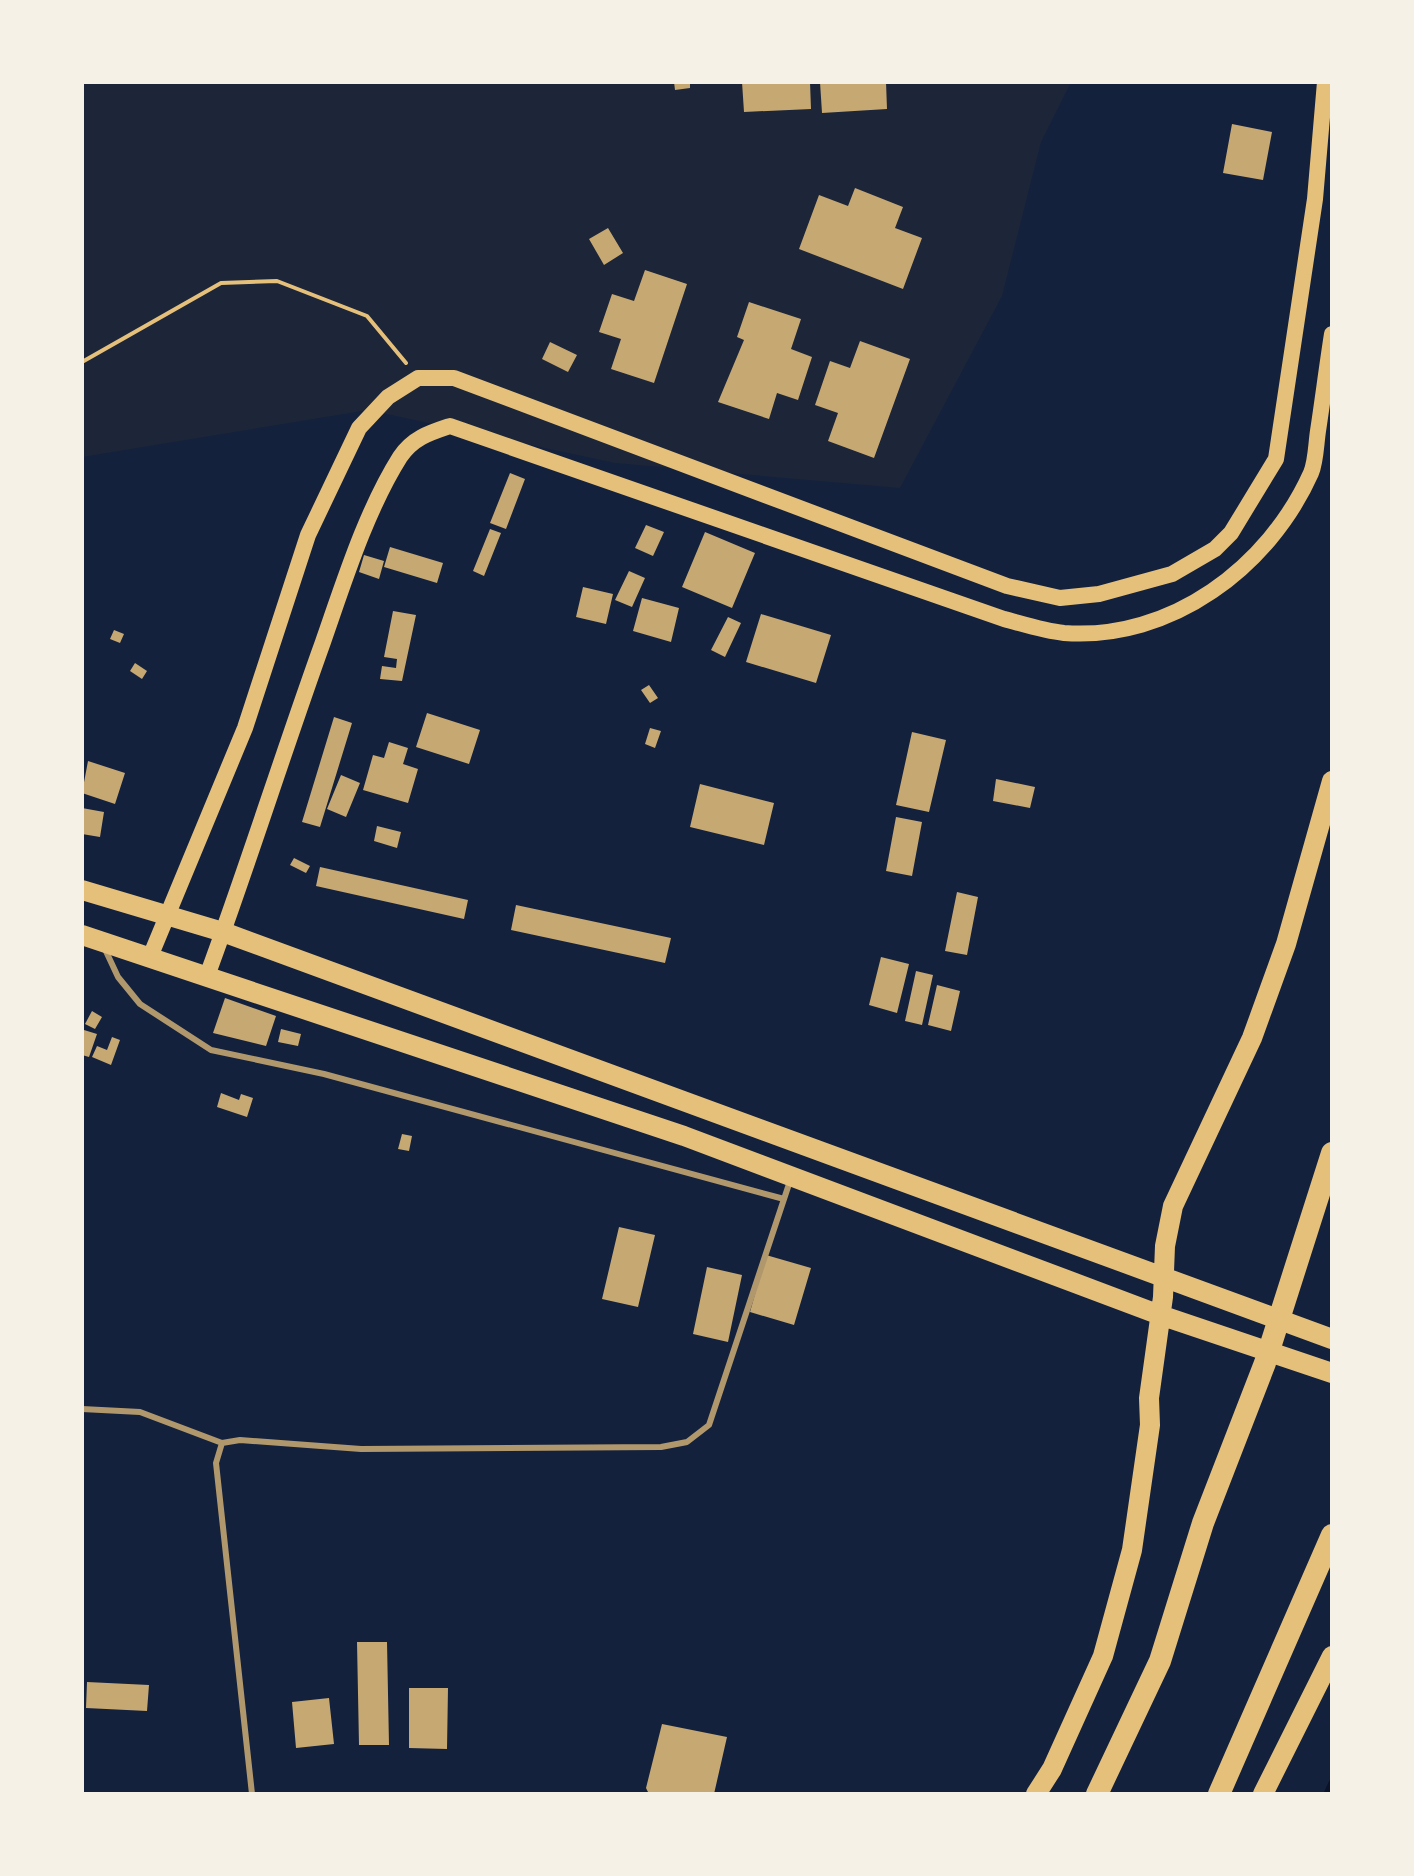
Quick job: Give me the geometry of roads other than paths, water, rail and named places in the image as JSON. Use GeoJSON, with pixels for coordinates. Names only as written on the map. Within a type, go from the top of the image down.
{"type":"FeatureCollection","features":[{"type":"Feature","properties":{"kind":"highway"},"geometry":{"type":"LineString","coordinates":[[1097,1794],[1160,1661],[1203,1523],[1265,1363],[1332,1153]]}},
{"type":"Feature","properties":{"kind":"highway"},"geometry":{"type":"LineString","coordinates":[[1219,1794],[1329,1542]]}},
{"type":"Feature","properties":{"kind":"main road"},"geometry":{"type":"LineString","coordinates":[[150,957],[245,728],[308,535],[359,428],[388,397],[418,378],[454,378],[1007,586],[1060,598],[1099,594],[1172,574],[1215,549],[1231,533],[1276,459],[1315,199],[1325,82]]}},
{"type":"Feature","properties":{"kind":"main road"},"geometry":{"type":"LineString","coordinates":[[207,976],[354,554],[401,456],[420,436],[450,426],[1004,619],[1064,633],[1101,631],[1140,624],[1181,610],[1236,575],[1272,538],[1312,471],[1332,334]]}},
{"type":"Feature","properties":{"kind":"main road"},"geometry":{"type":"LineString","coordinates":[[1036,1794],[1052,1769],[1103,1656],[1132,1550],[1149,1439],[1149,1398],[1173,1206],[1252,1038],[1286,944],[1332,781]]}},
{"type":"Feature","properties":{"kind":"main road"},"geometry":{"type":"LineString","coordinates":[[82,890],[223,932],[1332,1339]]}},
{"type":"Feature","properties":{"kind":"main road"},"geometry":{"type":"LineString","coordinates":[[92,938],[684,1136],[1160,1315],[1332,1373]]}},
{"type":"Feature","properties":{"kind":"main road"},"geometry":{"type":"LineString","coordinates":[[1263,1794],[1332,1656]]}},
{"type":"Feature","properties":{"kind":"lane"},"geometry":{"type":"LineString","coordinates":[[92,938],[140,1004],[171,1027],[211,1050],[324,1074],[784,1199]]}},
{"type":"Feature","properties":{"kind":"lane"},"geometry":{"type":"LineString","coordinates":[[82,1409],[140,1412],[222,1443],[240,1440],[361,1449],[565,1450],[661,1447],[687,1442],[709,1425],[791,1177]]}},
{"type":"Feature","properties":{"kind":"lane"},"geometry":{"type":"LineString","coordinates":[[222,1443],[216,1463],[252,1794]]}},
{"type":"Feature","properties":{"kind":"waterway"},"geometry":{"type":"LineString","coordinates":[[1327,1794],[1332,1783]]}}]}
